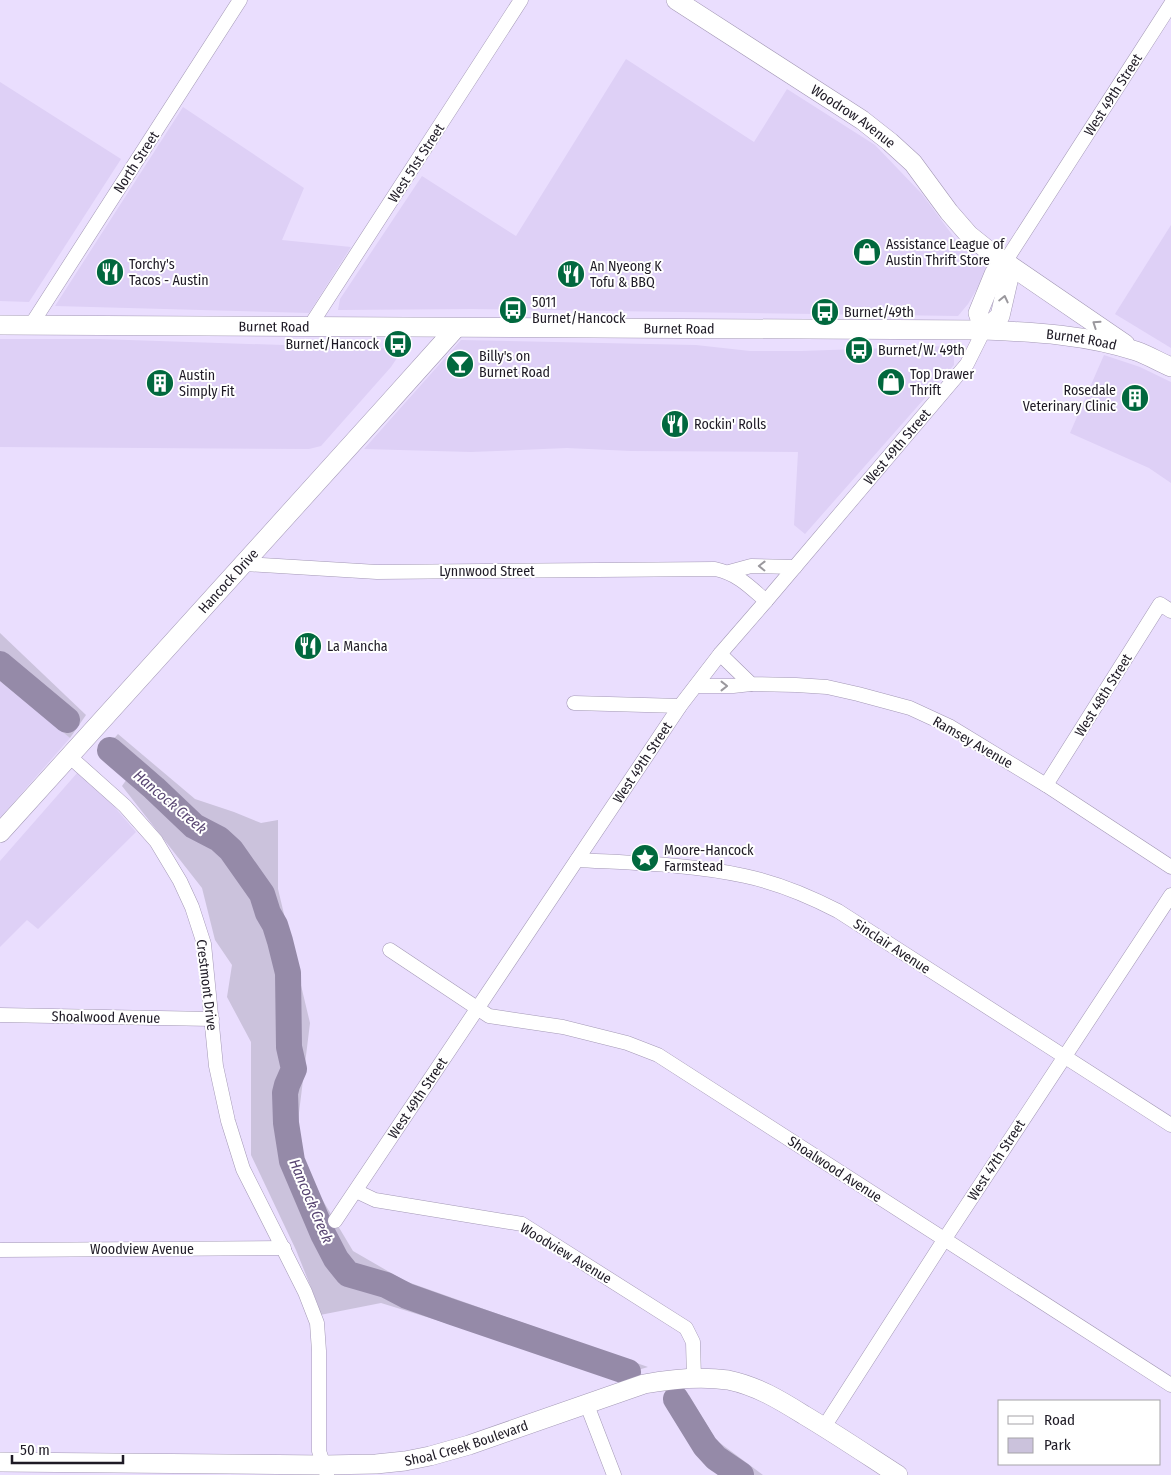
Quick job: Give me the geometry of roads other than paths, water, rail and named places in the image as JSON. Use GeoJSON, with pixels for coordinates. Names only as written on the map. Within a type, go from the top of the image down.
{"type":"FeatureCollection","features":[{"type":"Feature","properties":{"kind":"street","name":"North Street"},"geometry":{"type":"LineString","coordinates":[[32,325],[240,0]]}},
{"type":"Feature","properties":{"kind":"street","name":"West 51st Street"},"geometry":{"type":"LineString","coordinates":[[310,326],[521,0]]}},
{"type":"Feature","properties":{"kind":"street","name":"Woodrow Avenue"},"geometry":{"type":"LineString","coordinates":[[676,0],[862,120],[913,163],[949,212],[969,235],[1136,352]]}},
{"type":"Feature","properties":{"kind":"street","name":"West 49th Street"},"geometry":{"type":"LineString","coordinates":[[335,1221],[680,706],[720,654],[967,364],[984,330],[978,313],[994,274],[1005,262],[1171,4]]}},
{"type":"Feature","properties":{"kind":"street","name":"Burnet Road"},"geometry":{"type":"LineString","coordinates":[[0,325],[984,330],[1039,332],[1073,337],[1136,352],[1171,367]]}},
{"type":"Feature","properties":{"kind":"street","name":"Hancock Drive"},"geometry":{"type":"LineString","coordinates":[[0,832],[456,328]]}},
{"type":"Feature","properties":{"kind":"street","name":"Lynnwood Street"},"geometry":{"type":"LineString","coordinates":[[244,564],[377,572],[715,569],[729,572],[741,579],[766,601]]}},
{"type":"Feature","properties":{"kind":"street","name":"Lynnwood Street"},"geometry":{"type":"LineString","coordinates":[[729,572],[751,566],[795,567]]}},
{"type":"Feature","properties":{"kind":"street","name":"West 48th Street"},"geometry":{"type":"LineString","coordinates":[[1046,785],[1166,608]]}},
{"type":"Feature","properties":{"kind":"street"},"geometry":{"type":"LineString","coordinates":[[720,654],[752,684]]}},
{"type":"Feature","properties":{"kind":"street","name":"Ramsey Avenue"},"geometry":{"type":"LineString","coordinates":[[696,686],[796,684],[827,687],[910,708],[949,726],[1046,785],[1171,867]]}},
{"type":"Feature","properties":{"kind":"street"},"geometry":{"type":"LineString","coordinates":[[574,703],[680,706]]}},
{"type":"Feature","properties":{"kind":"street","name":"Crestmont Drive"},"geometry":{"type":"LineString","coordinates":[[69,756],[125,806],[156,841],[180,881],[192,907],[204,944],[216,1066],[228,1121],[243,1169],[284,1248]]}},
{"type":"Feature","properties":{"kind":"street","name":"Sinclair Avenue"},"geometry":{"type":"LineString","coordinates":[[577,860],[712,871],[745,876],[793,891],[838,911],[1171,1125]]}},
{"type":"Feature","properties":{"kind":"street","name":"West 47th Street"},"geometry":{"type":"LineString","coordinates":[[824,1426],[1171,895]]}},
{"type":"Feature","properties":{"kind":"street","name":"Shoalwood Avenue"},"geometry":{"type":"LineString","coordinates":[[390,950],[489,1016],[563,1027],[627,1043],[658,1055],[1171,1385]]}},
{"type":"Feature","properties":{"kind":"street","name":"Shoalwood Avenue"},"geometry":{"type":"LineString","coordinates":[[0,1015],[212,1019]]}},
{"type":"Feature","properties":{"kind":"street","name":"Woodview Avenue"},"geometry":{"type":"LineString","coordinates":[[356,1191],[375,1200],[522,1224],[686,1328],[693,1342],[694,1378]]}},
{"type":"Feature","properties":{"kind":"street"},"geometry":{"type":"LineString","coordinates":[[284,1248],[305,1292],[317,1323],[319,1351],[319,1451],[325,1470]]}},
{"type":"Feature","properties":{"kind":"street","name":"Woodview Avenue"},"geometry":{"type":"LineString","coordinates":[[0,1250],[284,1248]]}},
{"type":"Feature","properties":{"kind":"street","name":"Shoal Creek Boulevard"},"geometry":{"type":"LineString","coordinates":[[0,1462],[325,1470],[406,1461],[469,1445],[644,1384],[694,1378],[726,1380],[768,1393],[824,1426],[898,1475]]}},
{"type":"Feature","properties":{"kind":"street"},"geometry":{"type":"LineString","coordinates":[[587,1405],[614,1475]]}},
{"type":"Feature","properties":{"kind":"waterway","name":"Hancock Creek"},"geometry":{"type":"LineString","coordinates":[[0,664],[67,720]]}},
{"type":"Feature","properties":{"kind":"waterway","name":"Hancock Creek"},"geometry":{"type":"LineString","coordinates":[[110,750],[194,826],[219,839],[231,850],[262,894],[268,913],[275,925],[288,973],[289,1047],[294,1069],[285,1093],[286,1123],[292,1161],[323,1234],[336,1259],[348,1274],[386,1285],[407,1296],[628,1372]]}},
{"type":"Feature","properties":{"kind":"waterway","name":"Hancock Creek"},"geometry":{"type":"LineString","coordinates":[[676,1399],[705,1446],[716,1458],[741,1475]]}},
{"type":"Feature","properties":{"kind":"place","name":"Assistance League of Austin Thrift Store"},"geometry":{"type":"Point","coordinates":[867,252]}},
{"type":"Feature","properties":{"kind":"place","name":"Torchy's Tacos - Austin"},"geometry":{"type":"Point","coordinates":[110,272]}},
{"type":"Feature","properties":{"kind":"place","name":"An Nyeong K Tofu & BBQ"},"geometry":{"type":"Point","coordinates":[571,274]}},
{"type":"Feature","properties":{"kind":"place","name":"5011 Burnet/Hancock"},"geometry":{"type":"Point","coordinates":[513,310]}},
{"type":"Feature","properties":{"kind":"place","name":"Burnet/49th"},"geometry":{"type":"Point","coordinates":[825,312]}},
{"type":"Feature","properties":{"kind":"place","name":"Burnet/Hancock"},"geometry":{"type":"Point","coordinates":[398,344]}},
{"type":"Feature","properties":{"kind":"place","name":"Burnet/W. 49th"},"geometry":{"type":"Point","coordinates":[859,350]}},
{"type":"Feature","properties":{"kind":"place","name":"Billy's on Burnet Road"},"geometry":{"type":"Point","coordinates":[460,364]}},
{"type":"Feature","properties":{"kind":"place","name":"Top Drawer Thrift"},"geometry":{"type":"Point","coordinates":[891,382]}},
{"type":"Feature","properties":{"kind":"place","name":"Austin Simply Fit"},"geometry":{"type":"Point","coordinates":[160,383]}},
{"type":"Feature","properties":{"kind":"place","name":"Rosedale Veterinary Clinic"},"geometry":{"type":"Point","coordinates":[1135,398]}},
{"type":"Feature","properties":{"kind":"place","name":"Rockin' Rolls"},"geometry":{"type":"Point","coordinates":[675,424]}},
{"type":"Feature","properties":{"kind":"place","name":"La Mancha"},"geometry":{"type":"Point","coordinates":[308,646]}},
{"type":"Feature","properties":{"kind":"place","name":"Moore-Hancock Farmstead"},"geometry":{"type":"Point","coordinates":[645,858]}}]}
